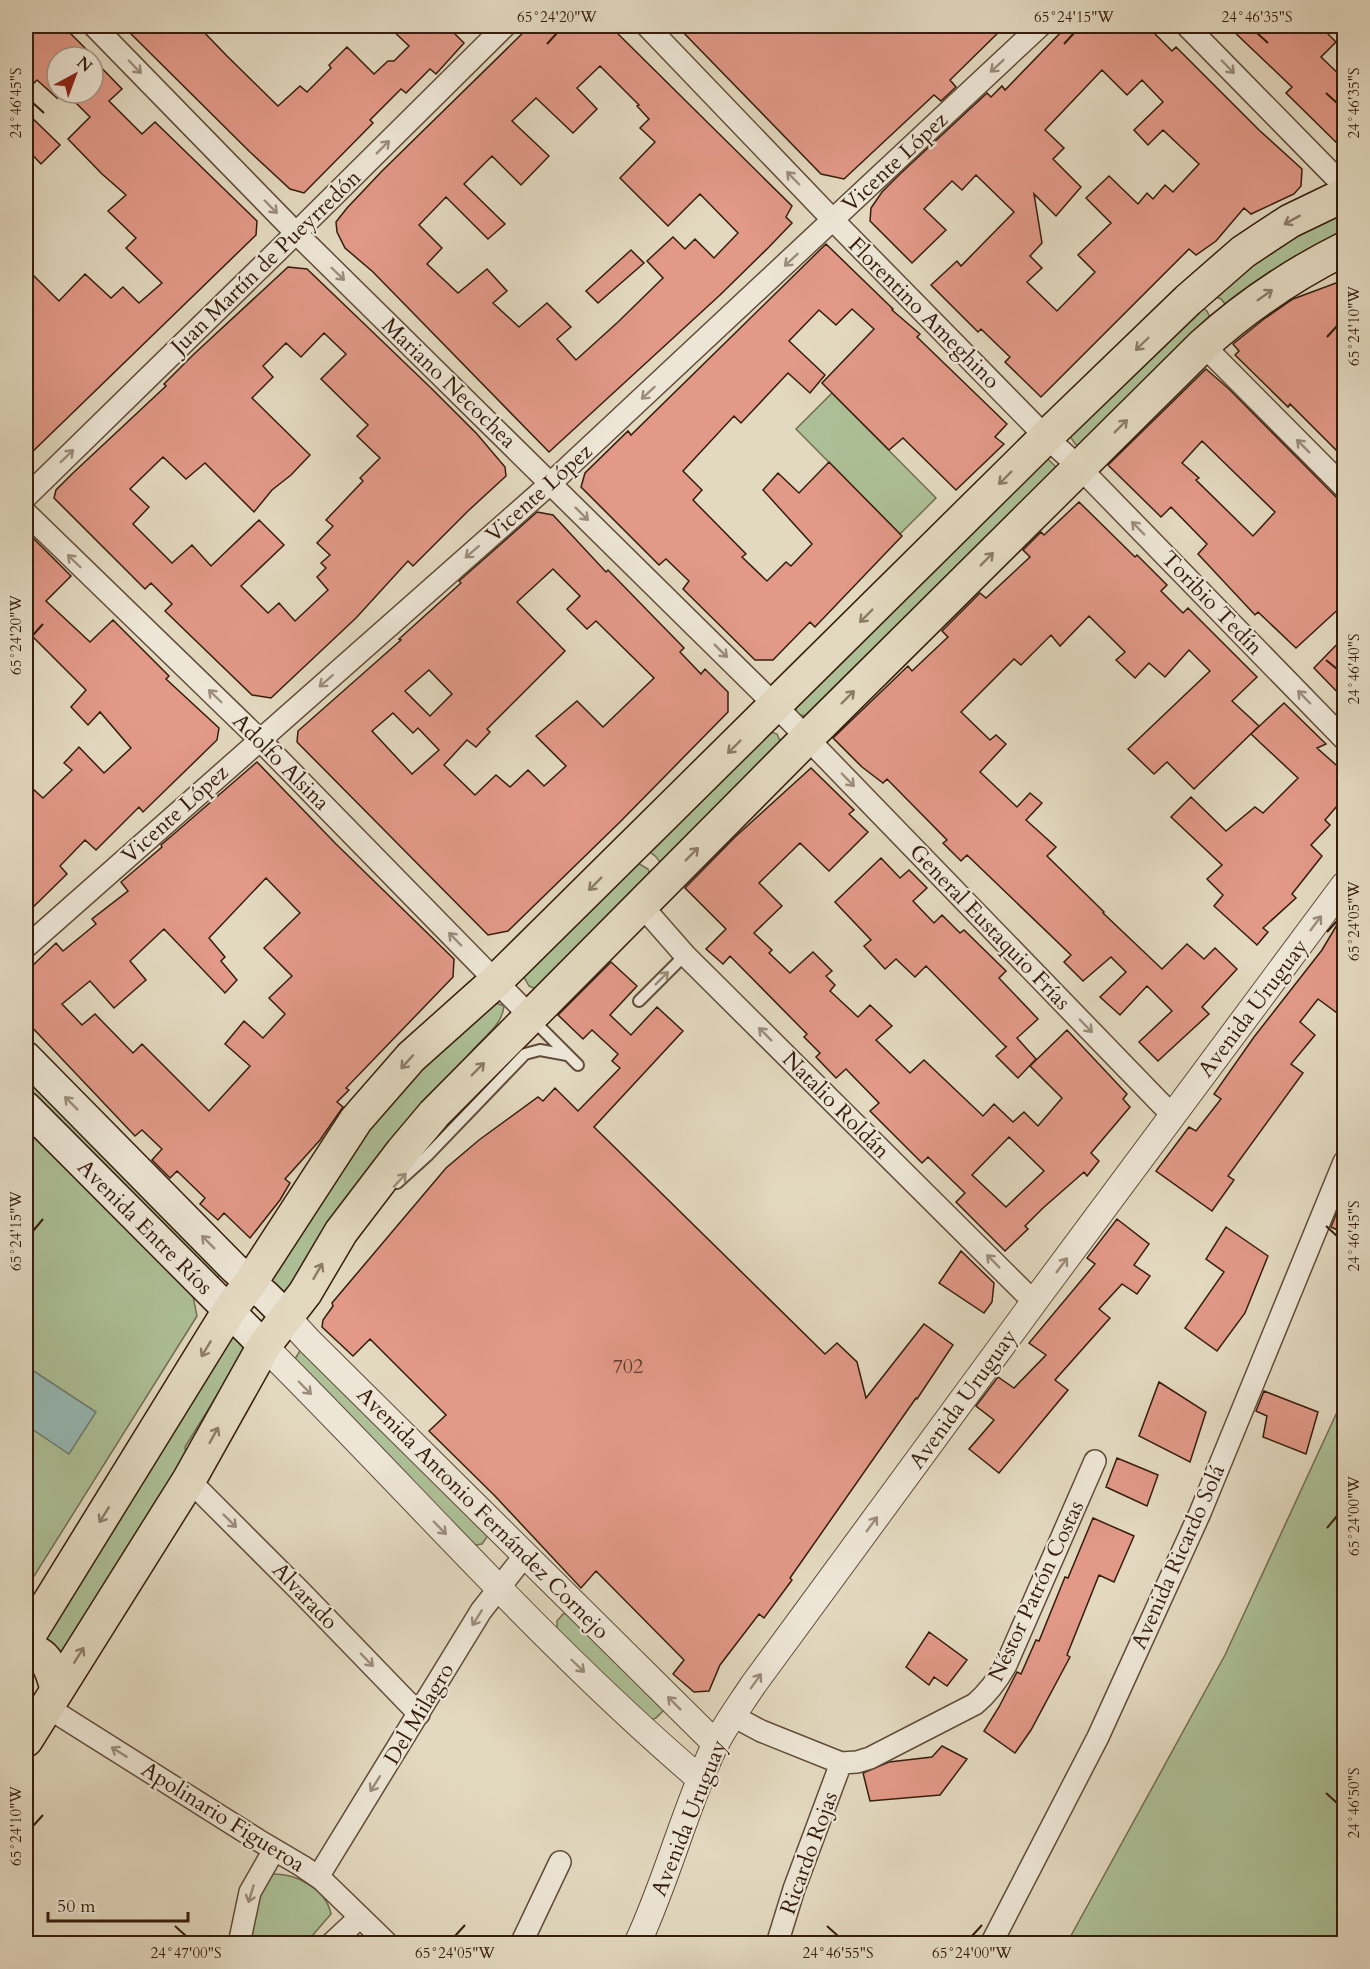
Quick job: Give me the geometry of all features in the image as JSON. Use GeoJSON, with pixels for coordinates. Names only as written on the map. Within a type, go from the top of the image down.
{"type":"FeatureCollection","features":[{"type":"Feature","properties":{"kind":"main road"},"geometry":{"type":"LineString","coordinates":[[26,1640],[229,1311],[250,1283],[356,1120],[411,1057],[496,981],[1046,437],[1188,300],[1243,252],[1290,221],[1344,195]]}},
{"type":"Feature","properties":{"kind":"main road"},"geometry":{"type":"LineString","coordinates":[[26,1740],[189,1480],[264,1346],[305,1293],[402,1152],[454,1110],[531,1017],[807,738],[1210,338],[1271,291],[1344,249]]}},
{"type":"Feature","properties":{"kind":"main road"},"geometry":{"type":"LineString","coordinates":[[1188,300],[1199,297],[1213,302],[1218,311],[1210,338]]}},
{"type":"Feature","properties":{"kind":"main road"},"geometry":{"type":"LineString","coordinates":[[627,852],[643,853],[657,869],[652,894]]}},
{"type":"Feature","properties":{"kind":"main road","name":"Avenida Entre Ríos"},"geometry":{"type":"LineString","coordinates":[[26,1057],[250,1283]]}},
{"type":"Feature","properties":{"kind":"main road","name":"Avenida Entre Ríos"},"geometry":{"type":"LineString","coordinates":[[26,1107],[264,1346]]}},
{"type":"Feature","properties":{"kind":"main road","name":"Avenida Antonio Fernández Cornejo"},"geometry":{"type":"LineString","coordinates":[[250,1283],[287,1317]]}},
{"type":"Feature","properties":{"kind":"main road"},"geometry":{"type":"LineString","coordinates":[[26,1653],[39,1654],[52,1671],[52,1698]]}},
{"type":"Feature","properties":{"kind":"street","name":"Mariano Necochea"},"geometry":{"type":"LineString","coordinates":[[94,26],[297,233],[807,738]]}},
{"type":"Feature","properties":{"kind":"street","name":"Juan Martín de Pueyrredón"},"geometry":{"type":"LineString","coordinates":[[26,497],[505,26]]}},
{"type":"Feature","properties":{"kind":"street","name":"Florentino Ameghino"},"geometry":{"type":"LineString","coordinates":[[647,26],[833,220],[1046,437],[1079,467]]}},
{"type":"Feature","properties":{"kind":"street","name":"Vicente López"},"geometry":{"type":"LineString","coordinates":[[26,946],[551,483],[1040,26]]}},
{"type":"Feature","properties":{"kind":"street"},"geometry":{"type":"LineString","coordinates":[[1187,26],[1344,186]]}},
{"type":"Feature","properties":{"kind":"street"},"geometry":{"type":"LineString","coordinates":[[1210,338],[1344,487]]}},
{"type":"Feature","properties":{"kind":"street","name":"Toribio Tedín"},"geometry":{"type":"LineString","coordinates":[[1079,467],[1344,739]]}},
{"type":"Feature","properties":{"kind":"street","name":"Adolfo Alsina"},"geometry":{"type":"LineString","coordinates":[[26,513],[259,739],[531,1017]]}},
{"type":"Feature","properties":{"kind":"street","name":"General Eustaquio Frías"},"geometry":{"type":"LineString","coordinates":[[807,738],[1173,1116]]}},
{"type":"Feature","properties":{"kind":"street","name":"Avenida Uruguay"},"geometry":{"type":"LineString","coordinates":[[637,1944],[700,1779],[716,1744],[753,1685],[1344,885]]}},
{"type":"Feature","properties":{"kind":"street","name":"Natalio Roldán"},"geometry":{"type":"LineString","coordinates":[[652,894],[649,915],[685,955],[1034,1302]]}},
{"type":"Feature","properties":{"kind":"street","name":"Avenida Ricardo Solá"},"geometry":{"type":"LineString","coordinates":[[992,1944],[1098,1737],[1200,1513],[1344,1162]]}},
{"type":"Feature","properties":{"kind":"street","name":"Avenida Antonio Fernández Cornejo"},"geometry":{"type":"LineString","coordinates":[[287,1317],[716,1744]]}},
{"type":"Feature","properties":{"kind":"street","name":"Avenida Antonio Fernández Cornejo"},"geometry":{"type":"LineString","coordinates":[[264,1346],[498,1588],[656,1741],[700,1779]]}},
{"type":"Feature","properties":{"kind":"street","name":"Néstor Patrón Costas"},"geometry":{"type":"LineString","coordinates":[[733,1716],[761,1731],[841,1762],[857,1762],[870,1758],[975,1704],[988,1693],[1006,1665],[1095,1461]]}},
{"type":"Feature","properties":{"kind":"street","name":"Alvarado"},"geometry":{"type":"LineString","coordinates":[[189,1480],[419,1714]]}},
{"type":"Feature","properties":{"kind":"street","name":"Del Milagro"},"geometry":{"type":"LineString","coordinates":[[318,1877],[481,1611],[525,1555]]}},
{"type":"Feature","properties":{"kind":"street","name":"Apolinario Figueroa"},"geometry":{"type":"LineString","coordinates":[[52,1698],[274,1850],[318,1877],[388,1944]]}},
{"type":"Feature","properties":{"kind":"street","name":"Ricardo Rojas"},"geometry":{"type":"LineString","coordinates":[[777,1944],[794,1889],[841,1762]]}},
{"type":"Feature","properties":{"kind":"street"},"geometry":{"type":"LineString","coordinates":[[239,1944],[250,1892],[274,1850]]}},
{"type":"Feature","properties":{"kind":"street"},"geometry":{"type":"LineString","coordinates":[[521,1944],[561,1862]]}},
{"type":"Feature","properties":{"kind":"street"},"geometry":{"type":"LineString","coordinates":[[331,1944],[360,1917]]}},
{"type":"Feature","properties":{"kind":"lane"},"geometry":{"type":"LineString","coordinates":[[639,1001],[685,955]]}},
{"type":"Feature","properties":{"kind":"lane"},"geometry":{"type":"LineString","coordinates":[[531,1017],[578,1065]]}},
{"type":"Feature","properties":{"kind":"lane"},"geometry":{"type":"LineString","coordinates":[[389,1192],[403,1176],[428,1155],[454,1110],[525,1054],[540,1050],[567,1055]]}},
{"type":"Feature","properties":{"kind":"green space"},"geometry":{"type":"Polygon","coordinates":[[[1344,210],[1344,239],[1226,305],[1221,299],[1208,294],[1252,257],[1344,210]]]}},
{"type":"Feature","properties":{"kind":"green space"},"geometry":{"type":"Polygon","coordinates":[[[1201,307],[1207,311],[1211,320],[1082,447],[1075,444],[1068,433],[1201,307]]]}},
{"type":"Feature","properties":{"kind":"green space"},"geometry":{"type":"Polygon","coordinates":[[[832,393],[936,498],[900,534],[796,429],[832,393]]]}},
{"type":"Feature","properties":{"kind":"green space"},"geometry":{"type":"Polygon","coordinates":[[[1047,458],[1055,466],[1055,474],[808,717],[798,714],[794,705],[1047,458]]]}},
{"type":"Feature","properties":{"kind":"green space"},"geometry":{"type":"Polygon","coordinates":[[[768,731],[777,734],[781,743],[663,869],[655,856],[642,849],[768,731]]]}},
{"type":"Feature","properties":{"kind":"green space"},"geometry":{"type":"Polygon","coordinates":[[[636,862],[648,869],[651,878],[538,990],[529,986],[521,972],[636,862]]]}},
{"type":"Feature","properties":{"kind":"green space"},"geometry":{"type":"Polygon","coordinates":[[[494,1002],[504,1006],[495,1027],[473,1050],[462,1069],[287,1293],[281,1294],[268,1280],[338,1167],[427,1061],[494,1002]]]}},
{"type":"Feature","properties":{"kind":"green space"},"geometry":{"type":"Polygon","coordinates":[[[26,1071],[225,1270],[214,1281],[26,1092],[26,1071]]]}},
{"type":"Feature","properties":{"kind":"green space"},"geometry":{"type":"Polygon","coordinates":[[[26,1127],[193,1296],[197,1316],[26,1589],[26,1127]]]}},
{"type":"Feature","properties":{"kind":"green space"},"geometry":{"type":"Polygon","coordinates":[[[234,1332],[245,1340],[245,1350],[185,1447],[187,1463],[59,1670],[34,1649],[234,1332]]]}},
{"type":"Feature","properties":{"kind":"green space"},"geometry":{"type":"Polygon","coordinates":[[[301,1349],[489,1534],[482,1544],[470,1546],[294,1369],[295,1359],[301,1349]]]}},
{"type":"Feature","properties":{"kind":"green space"},"geometry":{"type":"Polygon","coordinates":[[[1344,1397],[1344,1943],[1067,1943],[1225,1655],[1344,1397]]]}},
{"type":"Feature","properties":{"kind":"green space"},"geometry":{"type":"Polygon","coordinates":[[[563,1614],[571,1614],[662,1703],[663,1711],[656,1718],[647,1721],[557,1631],[557,1621],[563,1614]]]}},
{"type":"Feature","properties":{"kind":"green space"},"geometry":{"type":"Polygon","coordinates":[[[272,1874],[291,1876],[309,1884],[328,1905],[331,1914],[306,1943],[249,1944],[257,1893],[272,1874]]]}},
{"type":"Feature","properties":{"kind":"water"},"geometry":{"type":"Polygon","coordinates":[[[26,1366],[96,1412],[69,1454],[26,1425],[26,1366]]]}},
{"type":"Feature","properties":{"kind":"building"},"geometry":{"type":"Polygon","coordinates":[[[26,26],[63,26],[82,45],[45,45],[45,87],[37,80],[26,91],[26,26]]]}},
{"type":"Feature","properties":{"kind":"building"},"geometry":{"type":"Polygon","coordinates":[[[123,26],[198,26],[278,106],[300,86],[307,92],[331,68],[329,65],[347,47],[374,74],[388,61],[394,61],[409,46],[388,26],[447,26],[464,43],[436,74],[430,69],[406,93],[401,89],[370,120],[373,123],[304,193],[290,189],[123,26]]]}},
{"type":"Feature","properties":{"kind":"building"},"geometry":{"type":"Polygon","coordinates":[[[530,26],[610,26],[792,206],[786,217],[792,223],[720,295],[549,452],[373,272],[345,248],[337,232],[336,222],[382,171],[530,26]],[[600,66],[577,88],[597,109],[573,133],[536,98],[512,121],[549,156],[521,185],[492,156],[464,184],[505,224],[488,239],[446,197],[419,225],[442,248],[427,264],[458,293],[487,269],[507,291],[493,303],[519,327],[547,303],[571,327],[557,339],[576,360],[663,278],[647,261],[673,237],[685,249],[695,239],[714,258],[738,233],[700,194],[668,226],[620,178],[655,142],[640,128],[649,119],[637,106],[639,105],[600,66]]]}},
{"type":"Feature","properties":{"kind":"building"},"geometry":{"type":"Polygon","coordinates":[[[677,26],[1005,26],[950,80],[956,87],[941,101],[934,95],[844,179],[821,174],[677,26]]]}},
{"type":"Feature","properties":{"kind":"building"},"geometry":{"type":"Polygon","coordinates":[[[1067,26],[1147,26],[1172,51],[1176,47],[1259,130],[1302,169],[1301,186],[1294,194],[1251,214],[1244,208],[1216,241],[1196,255],[1189,249],[1041,397],[1005,362],[1010,357],[981,329],[978,332],[931,285],[957,261],[961,266],[1014,212],[976,175],[962,190],[952,181],[924,209],[946,230],[912,263],[870,221],[871,208],[882,192],[900,174],[987,93],[991,97],[1002,86],[1005,90],[1067,26]],[[1102,70],[1045,130],[1064,148],[1053,159],[1081,187],[1056,216],[1034,194],[1042,243],[1030,256],[1042,268],[1027,282],[1057,311],[1095,272],[1078,255],[1111,223],[1086,198],[1109,176],[1138,204],[1147,193],[1153,199],[1165,185],[1173,192],[1199,164],[1163,130],[1148,145],[1134,130],[1163,102],[1142,80],[1127,95],[1102,70]]]}},
{"type":"Feature","properties":{"kind":"building"},"geometry":{"type":"Polygon","coordinates":[[[1228,26],[1293,26],[1300,33],[1307,26],[1320,26],[1336,42],[1321,57],[1344,79],[1344,150],[1286,93],[1292,87],[1228,26]]]}},
{"type":"Feature","properties":{"kind":"building"},"geometry":{"type":"Polygon","coordinates":[[[105,71],[122,89],[109,101],[142,134],[155,122],[257,221],[256,235],[26,458],[26,268],[59,301],[85,274],[111,298],[123,287],[139,303],[162,283],[126,248],[136,238],[108,211],[126,195],[68,139],[90,117],[78,105],[105,105],[105,71]]]}},
{"type":"Feature","properties":{"kind":"building"},"geometry":{"type":"Polygon","coordinates":[[[26,112],[60,145],[41,164],[26,148],[26,112]]]}},
{"type":"Feature","properties":{"kind":"building"},"geometry":{"type":"Polygon","coordinates":[[[826,244],[892,310],[920,334],[917,337],[1007,424],[995,437],[1004,444],[956,490],[903,438],[889,450],[822,383],[874,329],[852,309],[836,325],[819,310],[789,341],[825,375],[810,393],[788,373],[741,423],[734,416],[683,471],[702,490],[693,500],[746,554],[742,557],[767,581],[786,562],[791,566],[812,544],[763,490],[778,473],[799,493],[829,462],[902,536],[815,627],[810,622],[773,660],[755,660],[683,589],[689,581],[666,559],[659,565],[581,487],[585,473],[628,431],[631,435],[826,244]]]}},
{"type":"Feature","properties":{"kind":"building"},"geometry":{"type":"Polygon","coordinates":[[[631,250],[644,263],[598,303],[586,291],[631,250]]]}},
{"type":"Feature","properties":{"kind":"building"},"geometry":{"type":"Polygon","coordinates":[[[288,267],[307,269],[477,434],[505,467],[506,476],[413,566],[408,561],[356,618],[271,698],[252,695],[165,611],[172,604],[151,583],[145,589],[54,498],[56,490],[166,386],[164,384],[288,267]],[[324,333],[301,357],[286,343],[263,366],[273,377],[252,398],[310,455],[291,475],[272,490],[254,512],[205,463],[186,479],[163,457],[130,489],[149,507],[133,524],[172,563],[192,545],[211,566],[259,520],[284,545],[241,586],[268,613],[279,603],[295,621],[328,590],[317,577],[326,568],[321,563],[330,555],[317,543],[333,526],[326,520],[363,481],[360,478],[380,458],[357,436],[368,425],[321,379],[346,354],[324,333]]]}},
{"type":"Feature","properties":{"kind":"building"},"geometry":{"type":"Polygon","coordinates":[[[1344,280],[1344,374],[1338,382],[1344,388],[1344,458],[1290,404],[1288,407],[1235,355],[1239,351],[1233,344],[1293,299],[1344,280]]]}},
{"type":"Feature","properties":{"kind":"building"},"geometry":{"type":"Polygon","coordinates":[[[1206,369],[1229,389],[1344,505],[1344,604],[1296,648],[1258,612],[1255,615],[1198,554],[1207,544],[1171,507],[1161,517],[1108,465],[1206,369]],[[1202,441],[1182,463],[1199,478],[1196,480],[1253,536],[1275,512],[1202,441]]]}},
{"type":"Feature","properties":{"kind":"building"},"geometry":{"type":"Polygon","coordinates":[[[1079,502],[1167,585],[1161,591],[1183,613],[1188,608],[1257,677],[1232,701],[1259,726],[1194,789],[1167,762],[1154,774],[1128,749],[1210,671],[1189,650],[1165,677],[1149,663],[1135,678],[1116,660],[1125,652],[1089,616],[1060,646],[1051,635],[1021,665],[1014,659],[961,712],[990,740],[996,735],[1006,744],[980,772],[1017,807],[1030,793],[1042,803],[1026,820],[1056,847],[1047,856],[1162,969],[1187,944],[1204,959],[1215,948],[1237,969],[1202,1007],[1209,1014],[1158,1061],[1139,1042],[1172,1011],[1147,986],[1120,1015],[1100,997],[1126,972],[1111,957],[1083,981],[1064,962],[1071,955],[967,855],[961,861],[943,843],[947,840],[887,779],[883,783],[862,767],[833,738],[908,666],[912,671],[948,637],[942,631],[980,593],[986,598],[1030,557],[1023,550],[1041,532],[1044,535],[1079,502]]]}},
{"type":"Feature","properties":{"kind":"building"},"geometry":{"type":"Polygon","coordinates":[[[537,512],[553,515],[606,572],[608,570],[684,648],[680,652],[701,674],[705,669],[728,692],[728,712],[621,821],[508,931],[488,935],[297,742],[298,731],[401,640],[399,639],[461,583],[459,581],[537,512]],[[553,569],[517,602],[565,651],[487,729],[490,732],[476,747],[467,740],[444,765],[475,795],[496,775],[510,787],[528,770],[544,786],[566,766],[536,736],[577,701],[603,727],[654,678],[596,621],[587,629],[567,609],[580,596],[553,569]],[[429,670],[405,691],[430,716],[452,694],[429,670]],[[393,713],[372,731],[412,774],[439,750],[418,728],[413,733],[393,713]]]}},
{"type":"Feature","properties":{"kind":"building"},"geometry":{"type":"Polygon","coordinates":[[[26,531],[71,576],[46,601],[90,642],[113,620],[169,676],[166,679],[219,728],[217,740],[143,812],[139,807],[96,850],[85,840],[60,866],[67,874],[26,914],[26,796],[33,789],[43,798],[72,770],[64,763],[79,747],[104,773],[131,748],[100,712],[88,725],[71,707],[86,690],[26,630],[26,531]]]}},
{"type":"Feature","properties":{"kind":"building"},"geometry":{"type":"Polygon","coordinates":[[[1344,637],[1344,699],[1314,668],[1344,637]]]}},
{"type":"Feature","properties":{"kind":"building"},"geometry":{"type":"Polygon","coordinates":[[[1284,703],[1326,744],[1317,748],[1344,772],[1344,798],[1325,820],[1330,825],[1311,845],[1322,856],[1292,894],[1296,898],[1263,928],[1268,932],[1257,945],[1214,906],[1223,895],[1207,879],[1222,865],[1171,817],[1191,797],[1226,831],[1255,807],[1263,813],[1298,778],[1251,734],[1284,703]]]}},
{"type":"Feature","properties":{"kind":"building"},"geometry":{"type":"Polygon","coordinates":[[[257,762],[336,844],[454,959],[453,977],[346,1088],[349,1090],[337,1102],[343,1107],[320,1140],[285,1179],[290,1183],[280,1200],[250,1238],[224,1213],[218,1220],[200,1204],[205,1198],[177,1171],[170,1178],[152,1160],[162,1149],[142,1130],[135,1136],[26,1021],[26,972],[56,943],[63,951],[96,924],[92,919],[128,891],[121,882],[257,762]],[[266,878],[209,938],[225,957],[221,961],[237,980],[225,993],[164,929],[130,961],[146,980],[114,1008],[90,981],[62,1004],[82,1025],[95,1014],[133,1053],[142,1044],[209,1111],[250,1066],[225,1044],[244,1021],[263,1038],[285,1014],[269,998],[292,976],[264,948],[300,913],[266,878]]]}},
{"type":"Feature","properties":{"kind":"building"},"geometry":{"type":"Polygon","coordinates":[[[811,768],[854,810],[849,814],[868,832],[829,871],[800,843],[759,883],[782,906],[754,933],[772,950],[769,953],[790,973],[813,952],[832,971],[826,976],[835,985],[830,991],[858,1017],[870,1005],[892,1026],[876,1040],[910,1073],[924,1060],[983,1116],[994,1104],[1013,1122],[1024,1112],[1038,1126],[1062,1098],[1030,1066],[1067,1030],[1127,1094],[1123,1099],[1130,1107],[1091,1153],[1099,1161],[1087,1176],[1084,1172],[1043,1208],[1025,1226],[1028,1229],[1005,1251],[956,1202],[965,1193],[928,1157],[922,1163],[870,1111],[879,1103],[846,1069],[836,1078],[816,1057],[820,1053],[804,1037],[807,1034],[730,956],[723,964],[706,949],[726,929],[685,888],[735,837],[811,768]],[[1009,1137],[972,1175],[1006,1207],[1044,1171],[1009,1137]]]}},
{"type":"Feature","properties":{"kind":"building"},"geometry":{"type":"Polygon","coordinates":[[[881,858],[900,878],[909,870],[927,888],[913,901],[934,923],[942,915],[960,933],[964,930],[1006,971],[999,978],[1038,1019],[1017,1038],[1036,1059],[1018,1078],[996,1056],[1006,1047],[926,966],[915,977],[896,959],[885,969],[864,946],[871,940],[835,902],[881,858]]]}},
{"type":"Feature","properties":{"kind":"building"},"geometry":{"type":"Polygon","coordinates":[[[1344,913],[1344,964],[1337,973],[1344,978],[1344,1018],[1318,999],[1300,1022],[1315,1035],[1291,1064],[1303,1073],[1228,1176],[1234,1180],[1212,1211],[1156,1171],[1189,1127],[1196,1131],[1221,1099],[1214,1094],[1254,1037],[1322,950],[1344,913]]]}},
{"type":"Feature","properties":{"kind":"building"},"geometry":{"type":"Polygon","coordinates":[[[611,962],[637,986],[610,1015],[631,1035],[657,1007],[683,1031],[594,1127],[825,1354],[837,1343],[857,1362],[866,1398],[924,1324],[953,1345],[790,1578],[792,1580],[764,1618],[759,1614],[720,1665],[709,1691],[694,1692],[673,1674],[684,1660],[596,1571],[581,1588],[495,1496],[429,1431],[446,1415],[370,1339],[353,1356],[322,1327],[323,1320],[333,1306],[332,1303],[446,1168],[479,1140],[538,1097],[543,1101],[555,1088],[578,1111],[620,1068],[612,1061],[618,1054],[592,1030],[583,1039],[558,1015],[611,962]]]}},
{"type":"Feature","properties":{"kind":"building"},"geometry":{"type":"Polygon","coordinates":[[[1344,1194],[1344,1233],[1331,1227],[1344,1194]]]}},
{"type":"Feature","properties":{"kind":"building"},"geometry":{"type":"Polygon","coordinates":[[[1117,1219],[1149,1244],[1134,1265],[1150,1276],[1137,1294],[1122,1284],[1099,1309],[1110,1318],[1055,1380],[1068,1390],[999,1473],[969,1449],[994,1420],[976,1406],[998,1377],[1014,1388],[1046,1355],[1029,1343],[1095,1264],[1087,1258],[1117,1219]]]}},
{"type":"Feature","properties":{"kind":"building"},"geometry":{"type":"Polygon","coordinates":[[[1226,1227],[1268,1256],[1245,1313],[1217,1351],[1185,1328],[1224,1272],[1206,1259],[1226,1227]]]}},
{"type":"Feature","properties":{"kind":"building"},"geometry":{"type":"Polygon","coordinates":[[[961,1251],[994,1283],[992,1302],[984,1313],[939,1283],[961,1251]]]}},
{"type":"Feature","properties":{"kind":"building"},"geometry":{"type":"Polygon","coordinates":[[[1159,1382],[1206,1412],[1190,1462],[1139,1436],[1159,1382]]]}},
{"type":"Feature","properties":{"kind":"building"},"geometry":{"type":"Polygon","coordinates":[[[1264,1391],[1318,1412],[1306,1454],[1263,1437],[1267,1416],[1256,1411],[1264,1391]]]}},
{"type":"Feature","properties":{"kind":"building"},"geometry":{"type":"Polygon","coordinates":[[[1117,1458],[1158,1475],[1147,1506],[1106,1487],[1117,1458]]]}},
{"type":"Feature","properties":{"kind":"building"},"geometry":{"type":"Polygon","coordinates":[[[1093,1518],[1134,1536],[1114,1582],[1099,1575],[1067,1655],[1070,1657],[1031,1730],[1015,1753],[984,1731],[1017,1672],[1021,1674],[1036,1640],[1039,1641],[1065,1577],[1068,1578],[1093,1518]]]}},
{"type":"Feature","properties":{"kind":"building"},"geometry":{"type":"Polygon","coordinates":[[[929,1632],[967,1660],[947,1686],[934,1677],[929,1685],[906,1667],[929,1632]]]}},
{"type":"Feature","properties":{"kind":"building"},"geometry":{"type":"Polygon","coordinates":[[[942,1746],[967,1759],[940,1795],[870,1801],[863,1773],[889,1762],[932,1757],[942,1746]]]}}]}
